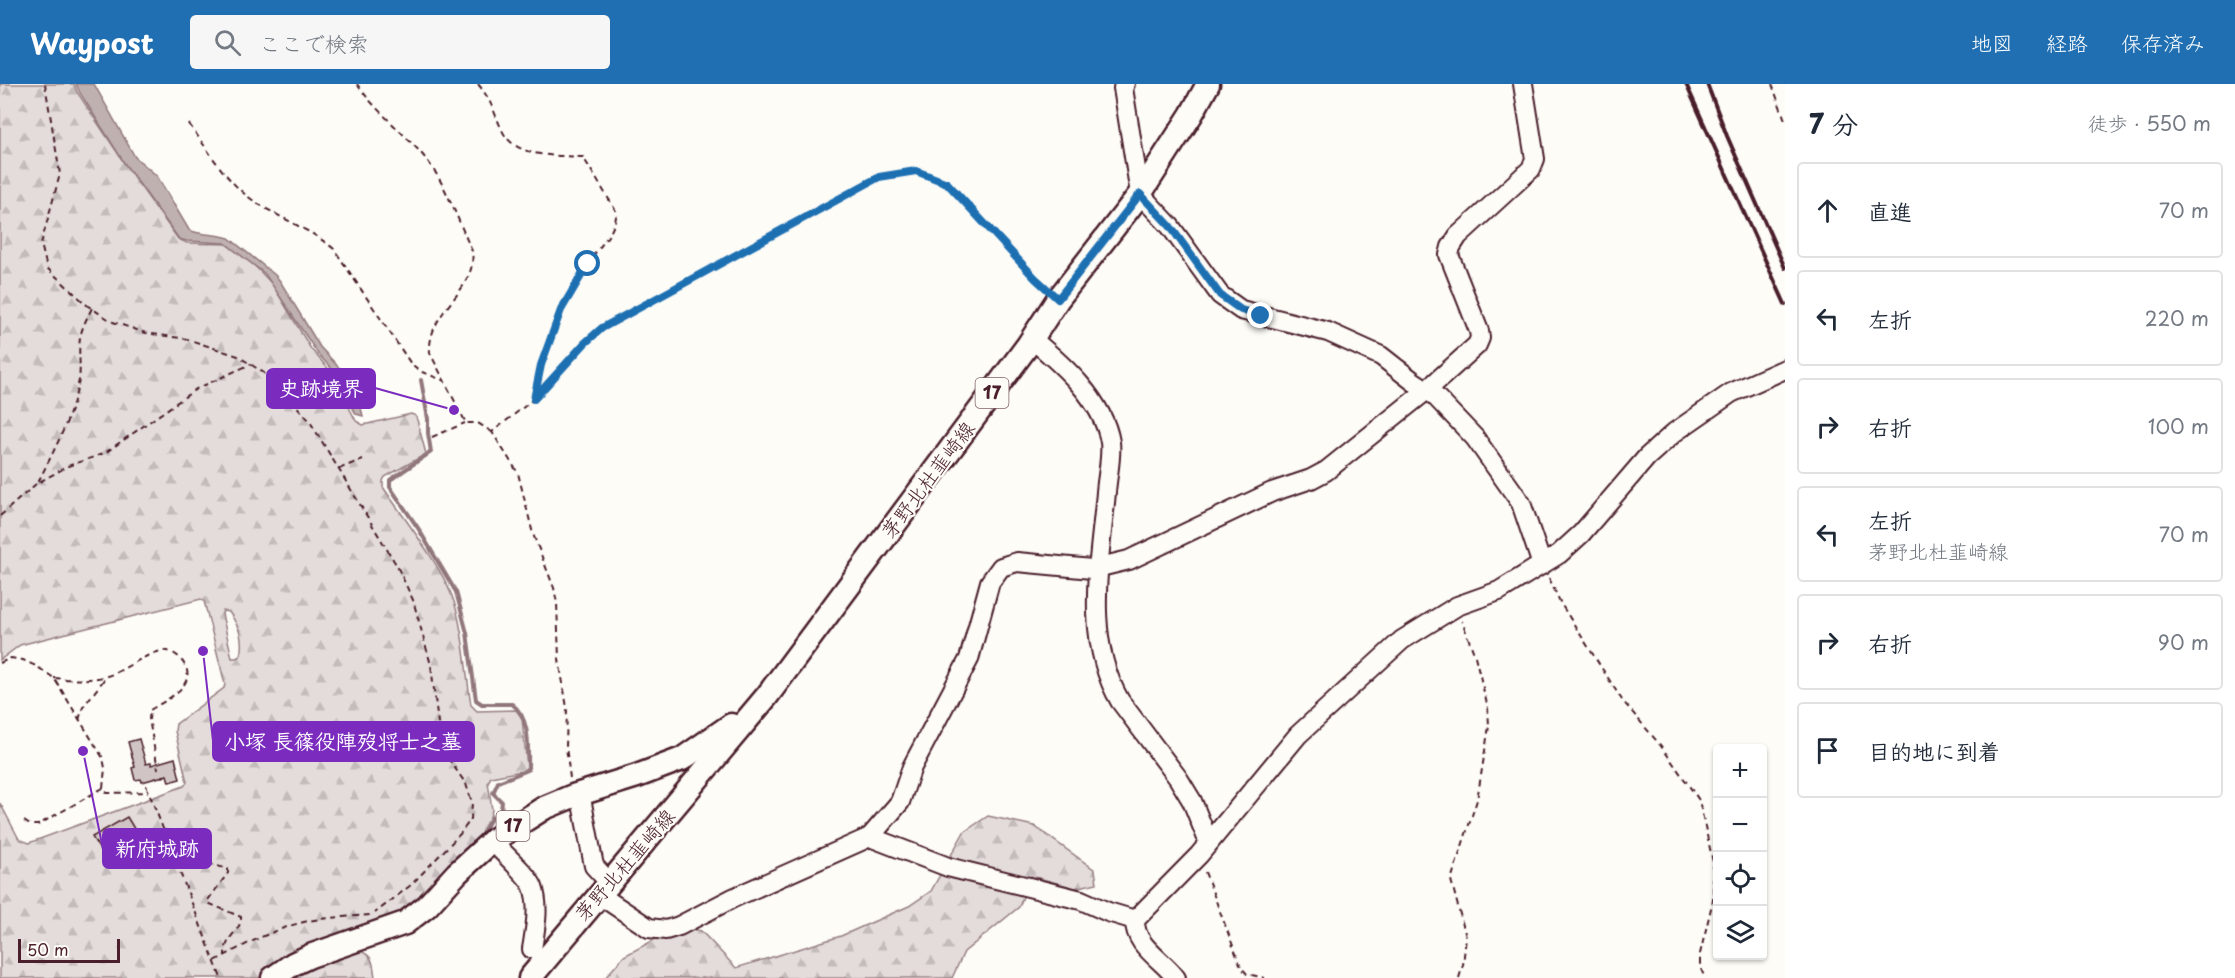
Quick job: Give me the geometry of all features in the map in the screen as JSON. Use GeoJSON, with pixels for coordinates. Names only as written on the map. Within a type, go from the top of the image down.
{"type":"FeatureCollection","features":[{"type":"Feature","properties":{"kind":"main road","name":"茅野北杜韮崎線"},"geometry":{"type":"LineString","coordinates":[[530,978],[767,696],[1032,339],[1058,299],[1140,194],[1191,115],[1208,84]]}},
{"type":"Feature","properties":{"kind":"main road","name":"茅野北杜韮崎線"},"geometry":{"type":"LineString","coordinates":[[273,978],[293,964],[310,956],[405,923],[427,906],[457,873],[492,841],[544,808],[682,759],[719,736],[767,696]]}},
{"type":"Feature","properties":{"kind":"street"},"geometry":{"type":"LineString","coordinates":[[1125,84],[1123,88],[1140,194],[1170,226],[1220,295],[1241,310],[1328,332],[1381,356],[1427,390],[1460,420],[1521,503],[1542,565]]}},
{"type":"Feature","properties":{"kind":"street"},"geometry":{"type":"LineString","coordinates":[[577,795],[594,866],[604,888],[649,928],[666,930],[679,926],[733,898],[870,837],[900,802],[912,767],[969,659],[986,604],[990,582],[1002,567],[1017,562],[1100,568],[1129,560],[1272,492],[1318,475],[1427,390],[1478,345],[1480,338],[1449,255],[1458,236],[1531,169],[1535,159],[1523,84]]}},
{"type":"Feature","properties":{"kind":"street"},"geometry":{"type":"LineString","coordinates":[[1032,339],[1060,363],[1096,406],[1110,443],[1096,616],[1101,655],[1113,688],[1192,801],[1204,849]]}},
{"type":"Feature","properties":{"kind":"street"},"geometry":{"type":"LineString","coordinates":[[1176,978],[1139,940],[1135,930],[1135,920],[1204,849],[1298,735],[1402,640],[1457,606],[1499,591],[1559,554],[1581,534],[1647,457],[1663,443],[1731,393],[1785,369]]}},
{"type":"Feature","properties":{"kind":"street"},"geometry":{"type":"LineString","coordinates":[[870,837],[948,867],[1081,900],[1108,912],[1135,920]]}},
{"type":"Feature","properties":{"kind":"street"},"geometry":{"type":"LineString","coordinates":[[492,841],[532,885],[536,899],[536,923],[532,950]]}},
{"type":"Feature","properties":{"kind":"path"},"geometry":{"type":"LineString","coordinates":[[45,84],[60,174],[41,244],[47,268],[92,308],[113,322],[146,333],[187,339],[238,356],[264,373],[309,420],[397,566],[413,600],[431,665],[441,747],[466,784],[472,802],[471,819],[460,834],[411,885],[372,915],[303,922],[259,938],[214,961]]}},
{"type":"Feature","properties":{"kind":"path"},"geometry":{"type":"LineString","coordinates":[[357,84],[366,97],[426,159],[435,172],[472,251],[474,263],[470,275],[433,328],[429,342],[430,353],[466,423]]}},
{"type":"Feature","properties":{"kind":"path"},"geometry":{"type":"LineString","coordinates":[[478,84],[493,105],[505,136],[520,147],[532,152],[583,157],[616,211],[614,226],[561,310],[541,365],[534,399]]}},
{"type":"Feature","properties":{"kind":"path"},"geometry":{"type":"LineString","coordinates":[[1772,84],[1785,120]]}},
{"type":"Feature","properties":{"kind":"path"},"geometry":{"type":"LineString","coordinates":[[189,124],[231,182],[255,201],[318,236],[334,249],[411,364],[422,372],[446,381]]}},
{"type":"Feature","properties":{"kind":"path"},"geometry":{"type":"LineString","coordinates":[[492,432],[534,399],[585,343],[602,328],[879,177],[916,171],[947,183],[1035,278],[1058,299]]}},
{"type":"Feature","properties":{"kind":"path"},"geometry":{"type":"LineString","coordinates":[[36,484],[63,434],[71,409],[79,378],[82,328],[92,308]]}},
{"type":"Feature","properties":{"kind":"path"},"geometry":{"type":"LineString","coordinates":[[0,516],[36,484],[68,466],[105,453],[196,389],[251,364]]}},
{"type":"Feature","properties":{"kind":"path"},"geometry":{"type":"LineString","coordinates":[[432,438],[466,423],[478,423],[492,432],[518,472],[533,534],[554,588],[557,603],[559,659],[567,708],[566,747],[577,795]]}},
{"type":"Feature","properties":{"kind":"path"},"geometry":{"type":"LineString","coordinates":[[339,469],[363,459]]}},
{"type":"Feature","properties":{"kind":"path"},"geometry":{"type":"LineString","coordinates":[[1542,565],[1561,604],[1622,700],[1661,746],[1699,800],[1713,862],[1713,900],[1700,954],[1700,967],[1705,978]]}},
{"type":"Feature","properties":{"kind":"path"},"geometry":{"type":"LineString","coordinates":[[1457,606],[1475,656],[1488,708],[1489,726],[1477,800],[1451,880],[1466,937],[1459,978]]}},
{"type":"Feature","properties":{"kind":"path"},"geometry":{"type":"LineString","coordinates":[[54,678],[79,680],[107,676],[158,652],[168,651],[178,656],[185,664],[187,680],[181,690],[150,710],[148,719],[158,769]]}},
{"type":"Feature","properties":{"kind":"path"},"geometry":{"type":"LineString","coordinates":[[0,663],[11,658],[23,660],[54,678],[103,758],[105,768],[103,788],[107,793],[148,792]]}},
{"type":"Feature","properties":{"kind":"path"},"geometry":{"type":"LineString","coordinates":[[79,720],[82,707],[107,676]]}},
{"type":"Feature","properties":{"kind":"path"},"geometry":{"type":"LineString","coordinates":[[146,785],[221,978]]}},
{"type":"Feature","properties":{"kind":"path"},"geometry":{"type":"LineString","coordinates":[[24,821],[30,825],[38,825],[103,788]]}},
{"type":"Feature","properties":{"kind":"path"},"geometry":{"type":"LineString","coordinates":[[163,830],[192,835],[195,844],[189,858],[228,869],[228,873],[208,900],[208,903],[241,917],[240,925],[227,941],[225,955]]}},
{"type":"Feature","properties":{"kind":"path"},"geometry":{"type":"LineString","coordinates":[[1204,849],[1241,966],[1247,974],[1265,978]]}},
{"type":"Feature","properties":{"kind":"green space"},"geometry":{"type":"Polygon","coordinates":[[[0,84],[74,84],[135,179],[178,239],[187,243],[226,244],[254,265],[273,285],[311,349],[331,372],[356,421],[363,425],[411,414],[416,416],[426,454],[385,477],[383,487],[430,555],[452,596],[462,634],[471,705],[477,711],[516,710],[522,718],[527,767],[522,771],[491,777],[488,782],[492,810],[490,817],[477,840],[428,894],[399,917],[295,956],[261,978],[0,978],[0,803],[19,839],[29,843],[184,786],[187,782],[175,731],[176,724],[224,688],[225,684],[204,601],[201,599],[20,645],[0,660],[0,84]],[[223,611],[222,614],[232,658],[236,658],[240,656],[241,638],[236,622],[229,612],[223,611]]]}},
{"type":"Feature","properties":{"kind":"green space"},"geometry":{"type":"Polygon","coordinates":[[[988,816],[1034,826],[1095,870],[1097,883],[1075,888],[1031,876],[1019,907],[964,952],[952,978],[605,978],[624,956],[680,926],[701,931],[736,968],[841,936],[909,906],[931,891],[964,832],[988,816]]]}},
{"type":"Feature","properties":{"kind":"green space"},"geometry":{"type":"Polygon","coordinates":[[[359,951],[370,958],[375,978],[289,978],[300,971],[359,951]]]}},
{"type":"Feature","properties":{"kind":"shaded area"},"geometry":{"type":"Polygon","coordinates":[[[76,84],[94,84],[135,157],[157,176],[189,230],[229,238],[275,275],[320,347],[344,373],[363,416],[356,414],[332,369],[318,354],[265,274],[225,243],[179,239],[125,164],[76,84]]]}},
{"type":"Feature","properties":{"kind":"building"},"geometry":{"type":"Polygon","coordinates":[[[139,739],[146,764],[151,763],[151,765],[175,758],[180,779],[169,782],[167,775],[142,782],[141,779],[135,780],[132,768],[135,767],[128,742],[139,739]]]}},
{"type":"Feature","properties":{"kind":"building"},"geometry":{"type":"Polygon","coordinates":[[[127,817],[136,832],[125,838],[123,836],[100,850],[92,837],[127,817]]]}},
{"type":"Feature","properties":{"kind":"waterway"},"geometry":{"type":"LineString","coordinates":[[421,380],[431,452],[390,480],[390,487],[418,528],[456,592],[467,633],[476,700],[482,704],[512,704],[523,717],[527,734],[528,770],[498,782],[493,793],[502,802],[500,815],[492,817],[482,837]]}},
{"type":"Feature","properties":{"kind":"railway"},"geometry":{"type":"LineString","coordinates":[[1686,84],[1785,304]]}},
{"type":"Feature","properties":{"kind":"railway"},"geometry":{"type":"LineString","coordinates":[[1707,84],[1727,136],[1785,268]]}},
{"type":"Feature","properties":{"kind":"place","name":"史跡境界"},"geometry":{"type":"Point","coordinates":[454,410]}},
{"type":"Feature","properties":{"kind":"place","name":"小塚 長篠役陣歿将士之墓"},"geometry":{"type":"Point","coordinates":[203,651]}},
{"type":"Feature","properties":{"kind":"place","name":"新府城跡"},"geometry":{"type":"Point","coordinates":[83,751]}},
{"type":"Feature","properties":{"kind":"route"},"geometry":{"type":"LineString","coordinates":[[588,264],[561,310],[541,365],[534,399],[585,343],[602,328],[879,177],[916,171],[947,183],[1035,278],[1058,299],[1140,194],[1170,226],[1220,295],[1241,310],[1261,316]]}}]}
